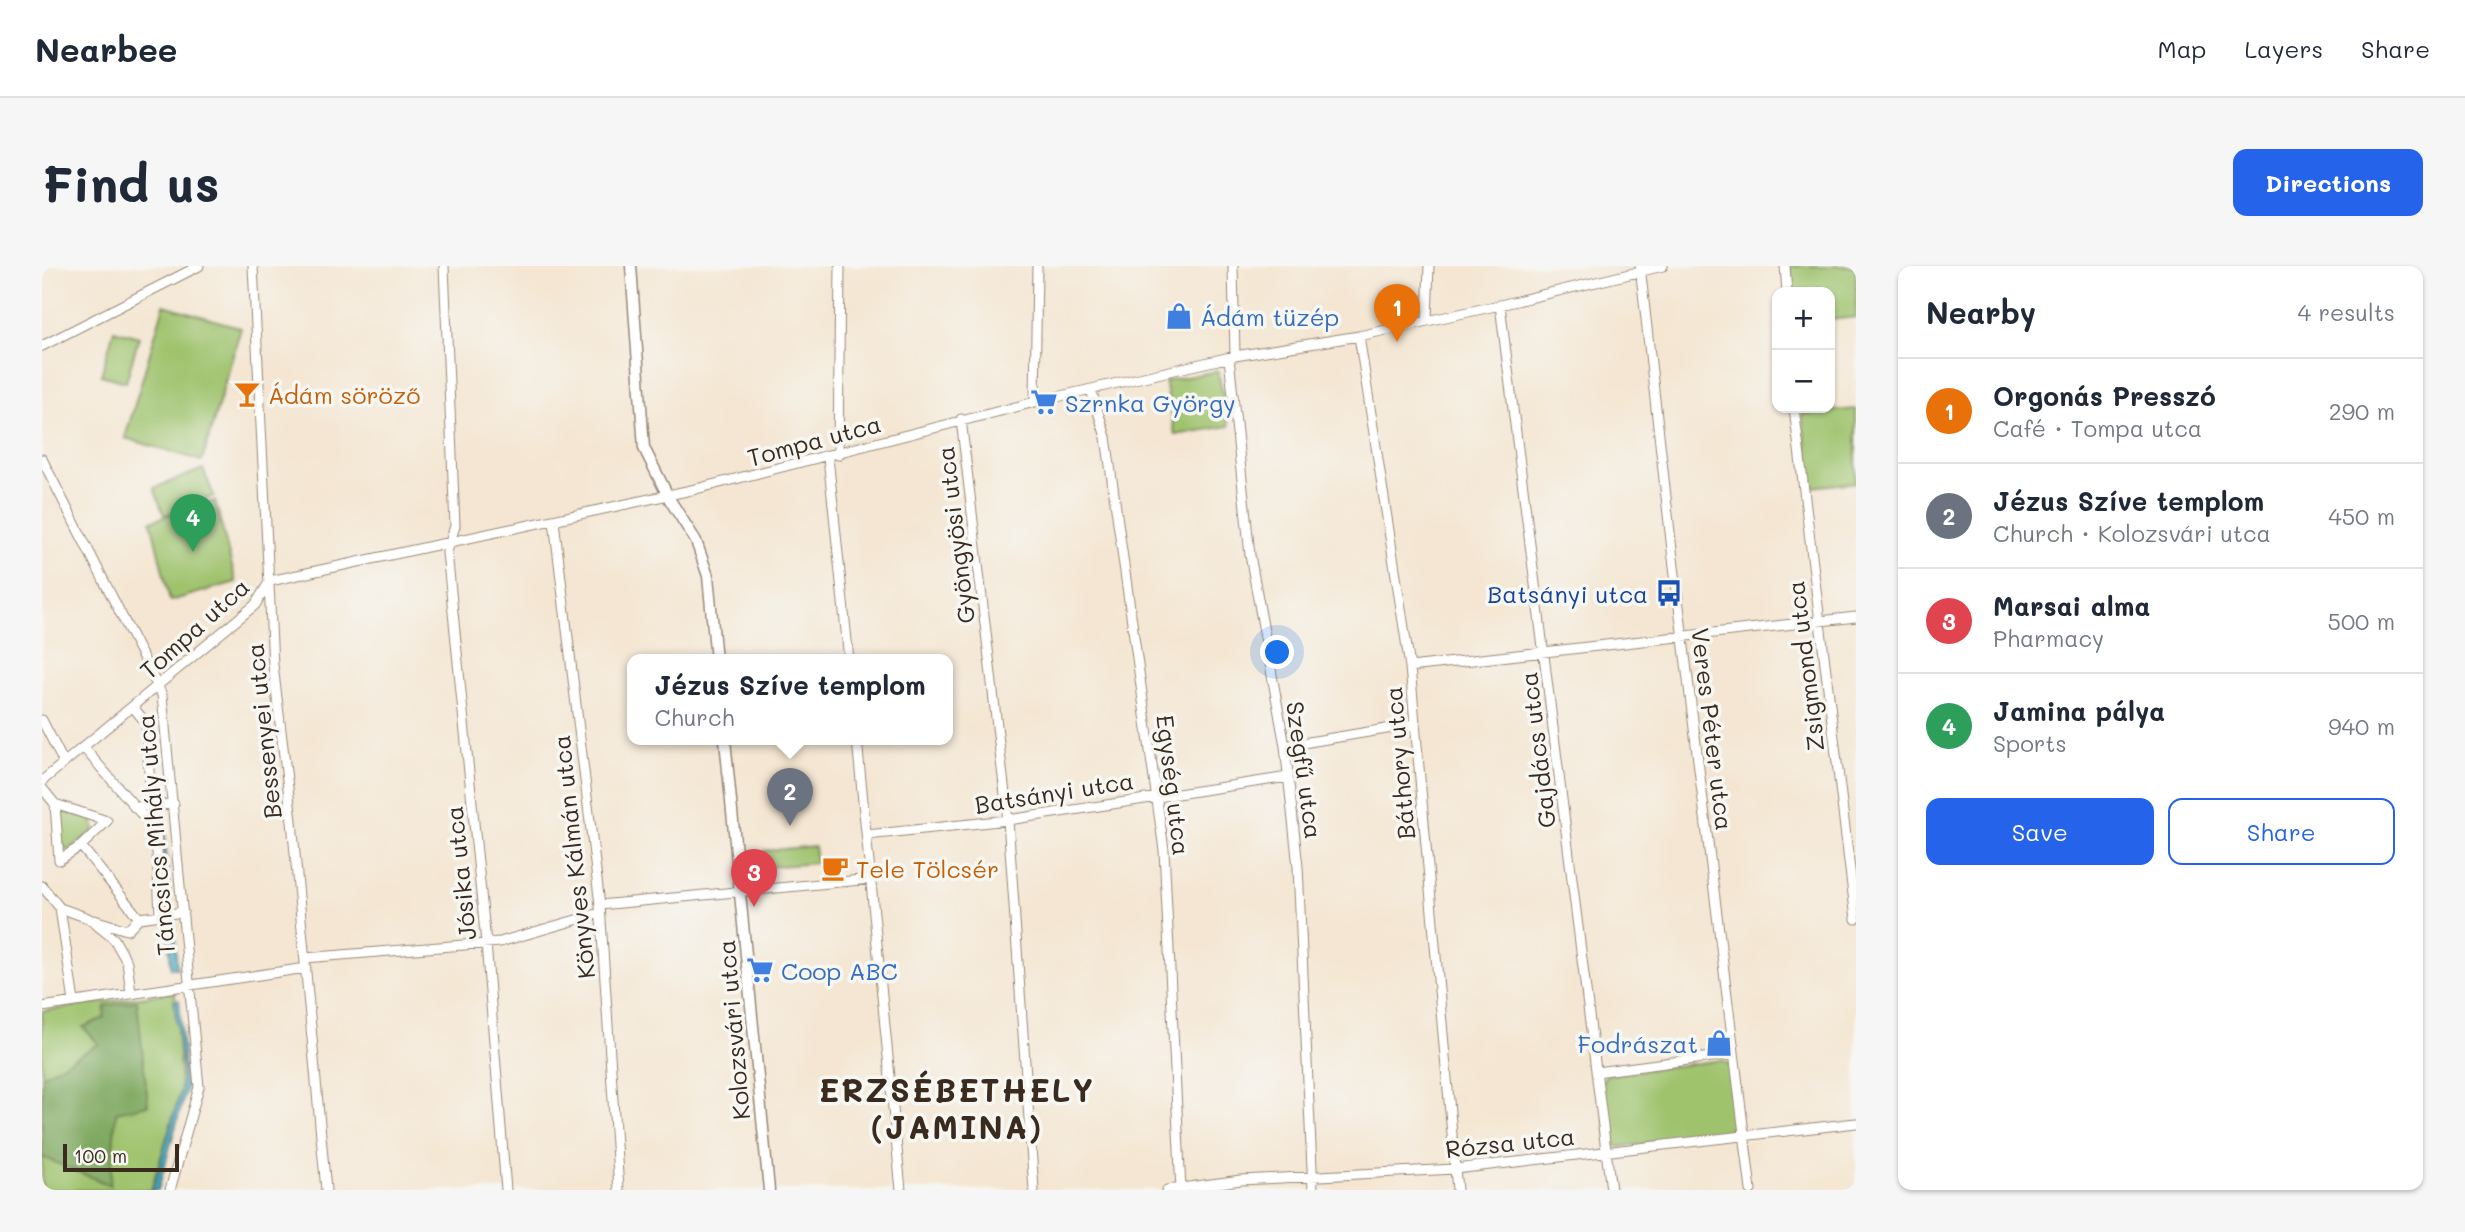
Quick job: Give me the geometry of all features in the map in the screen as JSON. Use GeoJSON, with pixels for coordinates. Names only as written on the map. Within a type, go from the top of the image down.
{"type":"FeatureCollection","features":[{"type":"Feature","properties":{"kind":"street"},"geometry":{"type":"LineString","coordinates":[[42,346],[199,266]]}},
{"type":"Feature","properties":{"kind":"street","name":"Bessenyei utca"},"geometry":{"type":"LineString","coordinates":[[253,266],[273,665],[326,1190]]}},
{"type":"Feature","properties":{"kind":"street"},"geometry":{"type":"LineString","coordinates":[[444,266],[455,526],[452,542]]}},
{"type":"Feature","properties":{"kind":"street"},"geometry":{"type":"LineString","coordinates":[[631,266],[644,448],[666,494],[696,541],[708,576],[715,654]]}},
{"type":"Feature","properties":{"kind":"street"},"geometry":{"type":"LineString","coordinates":[[840,266],[833,456],[849,654]]}},
{"type":"Feature","properties":{"kind":"street"},"geometry":{"type":"LineString","coordinates":[[1035,401],[1037,266]]}},
{"type":"Feature","properties":{"kind":"street","name":"Szegfű utca"},"geometry":{"type":"LineString","coordinates":[[1233,266],[1232,357],[1250,555],[1285,746],[1298,867],[1312,1190]]}},
{"type":"Feature","properties":{"kind":"street"},"geometry":{"type":"LineString","coordinates":[[1427,319],[1429,266]]}},
{"type":"Feature","properties":{"kind":"street","name":"Tompa utca"},"geometry":{"type":"LineString","coordinates":[[42,781],[255,605],[270,581],[833,456],[1035,401],[1232,357],[1359,336],[1500,305],[1640,269],[1664,266]]}},
{"type":"Feature","properties":{"kind":"street"},"geometry":{"type":"LineString","coordinates":[[1785,266],[1787,287]]}},
{"type":"Feature","properties":{"kind":"street","name":"Veres Péter utca"},"geometry":{"type":"LineString","coordinates":[[1640,269],[1682,637],[1751,1190]]}},
{"type":"Feature","properties":{"kind":"street","name":"Gajdács utca"},"geometry":{"type":"LineString","coordinates":[[1500,305],[1611,1190]]}},
{"type":"Feature","properties":{"kind":"street","name":"Báthory utca"},"geometry":{"type":"LineString","coordinates":[[1359,336],[1416,724],[1457,1190]]}},
{"type":"Feature","properties":{"kind":"street","name":"Egység utca"},"geometry":{"type":"LineString","coordinates":[[1091,390],[1105,437],[1157,795],[1168,897],[1181,1189]]}},
{"type":"Feature","properties":{"kind":"street","name":"Zsigmond utca"},"geometry":{"type":"LineString","coordinates":[[1795,413],[1856,919]]}},
{"type":"Feature","properties":{"kind":"street","name":"Gyöngyösi utca"},"geometry":{"type":"LineString","coordinates":[[961,419],[1007,820],[1034,1190]]}},
{"type":"Feature","properties":{"kind":"street","name":"Táncsics Mihály utca"},"geometry":{"type":"LineString","coordinates":[[42,459],[159,685],[174,804],[188,984],[200,1087],[170,1190]]}},
{"type":"Feature","properties":{"kind":"street","name":"Könyves Kálmán utca"},"geometry":{"type":"LineString","coordinates":[[554,520],[600,909],[619,1190]]}},
{"type":"Feature","properties":{"kind":"street","name":"Jósika utca"},"geometry":{"type":"LineString","coordinates":[[452,542],[447,552],[486,943],[506,1190]]}},
{"type":"Feature","properties":{"kind":"street"},"geometry":{"type":"LineString","coordinates":[[1409,667],[1856,617]]}},
{"type":"Feature","properties":{"kind":"street"},"geometry":{"type":"LineString","coordinates":[[132,707],[145,723],[150,786]]}},
{"type":"Feature","properties":{"kind":"street"},"geometry":{"type":"LineString","coordinates":[[42,720],[64,763]]}},
{"type":"Feature","properties":{"kind":"street"},"geometry":{"type":"LineString","coordinates":[[1285,746],[1416,724]]}},
{"type":"Feature","properties":{"kind":"street","name":"Kolozsvári utca"},"geometry":{"type":"LineString","coordinates":[[726,745],[769,1190]]}},
{"type":"Feature","properties":{"kind":"street"},"geometry":{"type":"LineString","coordinates":[[858,745],[901,1190]]}},
{"type":"Feature","properties":{"kind":"street"},"geometry":{"type":"LineString","coordinates":[[83,747],[156,831],[160,914]]}},
{"type":"Feature","properties":{"kind":"street","name":"Batsányi utca"},"geometry":{"type":"LineString","coordinates":[[867,835],[1007,820],[1288,777]]}},
{"type":"Feature","properties":{"kind":"street"},"geometry":{"type":"LineString","coordinates":[[42,788],[55,804],[107,821],[81,846],[59,860],[55,804]]}},
{"type":"Feature","properties":{"kind":"street"},"geometry":{"type":"LineString","coordinates":[[134,807],[174,804]]}},
{"type":"Feature","properties":{"kind":"street"},"geometry":{"type":"LineString","coordinates":[[81,846],[139,918]]}},
{"type":"Feature","properties":{"kind":"street"},"geometry":{"type":"LineString","coordinates":[[42,1007],[305,963],[500,942],[600,909],[872,879]]}},
{"type":"Feature","properties":{"kind":"street"},"geometry":{"type":"LineString","coordinates":[[42,886],[60,908],[74,1002]]}},
{"type":"Feature","properties":{"kind":"street"},"geometry":{"type":"LineString","coordinates":[[60,908],[116,927],[131,929],[139,918],[183,912]]}},
{"type":"Feature","properties":{"kind":"street"},"geometry":{"type":"LineString","coordinates":[[88,918],[111,937],[127,962],[131,993]]}},
{"type":"Feature","properties":{"kind":"street"},"geometry":{"type":"LineString","coordinates":[[111,937],[116,927]]}},
{"type":"Feature","properties":{"kind":"street"},"geometry":{"type":"LineString","coordinates":[[1596,1072],[1734,1054]]}},
{"type":"Feature","properties":{"kind":"street","name":"Rózsa utca"},"geometry":{"type":"LineString","coordinates":[[1167,1190],[1241,1180],[1455,1169],[1856,1123]]}},
{"type":"Feature","properties":{"kind":"green space"},"geometry":{"type":"Polygon","coordinates":[[[1790,266],[1856,266],[1856,317],[1835,319],[1835,287],[1792,287],[1790,266]]]}},
{"type":"Feature","properties":{"kind":"green space"},"geometry":{"type":"Polygon","coordinates":[[[164,305],[241,328],[202,461],[125,438],[164,305]]]}},
{"type":"Feature","properties":{"kind":"green space"},"geometry":{"type":"Polygon","coordinates":[[[114,330],[139,337],[126,382],[101,375],[114,330]]]}},
{"type":"Feature","properties":{"kind":"green space"},"geometry":{"type":"Polygon","coordinates":[[[1218,371],[1229,426],[1175,435],[1165,381],[1218,371]]]}},
{"type":"Feature","properties":{"kind":"green space"},"geometry":{"type":"Polygon","coordinates":[[[1856,409],[1856,482],[1812,487],[1802,414],[1856,409]]]}},
{"type":"Feature","properties":{"kind":"green space"},"geometry":{"type":"Polygon","coordinates":[[[203,469],[214,496],[164,515],[154,488],[203,469]]]}},
{"type":"Feature","properties":{"kind":"green space"},"geometry":{"type":"Polygon","coordinates":[[[215,501],[236,582],[170,601],[151,521],[215,501]]]}},
{"type":"Feature","properties":{"kind":"green space"},"geometry":{"type":"Polygon","coordinates":[[[58,809],[93,820],[94,830],[69,850],[60,846],[58,809]]]}},
{"type":"Feature","properties":{"kind":"green space"},"geometry":{"type":"Polygon","coordinates":[[[814,846],[816,863],[766,867],[764,851],[814,846]]]}},
{"type":"Feature","properties":{"kind":"green space"},"geometry":{"type":"Polygon","coordinates":[[[175,992],[181,1090],[151,1190],[42,1190],[42,1011],[175,992]]]}},
{"type":"Feature","properties":{"kind":"green space"},"geometry":{"type":"Polygon","coordinates":[[[137,1001],[148,1105],[116,1112],[110,1185],[42,1157],[42,1076],[99,1044],[83,1027],[104,1018],[105,1006],[137,1001]]]}},
{"type":"Feature","properties":{"kind":"green space"},"geometry":{"type":"Polygon","coordinates":[[[1722,1060],[1731,1066],[1739,1126],[1737,1131],[1620,1147],[1609,1144],[1601,1083],[1606,1075],[1722,1060]]]}},
{"type":"Feature","properties":{"kind":"water"},"geometry":{"type":"Polygon","coordinates":[[[159,813],[163,813],[171,907],[168,907],[159,813]]]}},
{"type":"Feature","properties":{"kind":"water"},"geometry":{"type":"Polygon","coordinates":[[[174,920],[177,968],[171,968],[167,921],[174,920]]]}},
{"type":"Feature","properties":{"kind":"water"},"geometry":{"type":"Polygon","coordinates":[[[179,1000],[186,1089],[158,1190],[152,1190],[181,1090],[182,1070],[174,1001],[179,1000]]]}},
{"type":"Feature","properties":{"kind":"place","name":"Ádám tüzép"},"geometry":{"type":"Point","coordinates":[1179,316]}},
{"type":"Feature","properties":{"kind":"place","name":"Orgonás Presszó"},"geometry":{"type":"Point","coordinates":[1397,342]}},
{"type":"Feature","properties":{"kind":"place","name":"Ádám söröző"},"geometry":{"type":"Point","coordinates":[247,394]}},
{"type":"Feature","properties":{"kind":"place","name":"Szrnka György"},"geometry":{"type":"Point","coordinates":[1044,402]}},
{"type":"Feature","properties":{"kind":"place","name":"Jamina pálya"},"geometry":{"type":"Point","coordinates":[193,552]}},
{"type":"Feature","properties":{"kind":"place","name":"Batsányi utca"},"geometry":{"type":"Point","coordinates":[1669,593]}},
{"type":"Feature","properties":{"kind":"place","name":"Jézus Szíve templom"},"geometry":{"type":"Point","coordinates":[790,826]}},
{"type":"Feature","properties":{"kind":"place","name":"Tele Tölcsér"},"geometry":{"type":"Point","coordinates":[835,868]}},
{"type":"Feature","properties":{"kind":"place","name":"Marsai alma"},"geometry":{"type":"Point","coordinates":[754,907]}},
{"type":"Feature","properties":{"kind":"place","name":"Coop ABC"},"geometry":{"type":"Point","coordinates":[760,970]}},
{"type":"Feature","properties":{"kind":"place","name":"Fodrászat"},"geometry":{"type":"Point","coordinates":[1719,1043]}},
{"type":"Feature","properties":{"kind":"district","name":"ERZSÉBETHELY (JAMINA)"},"geometry":{"type":"Point","coordinates":[957,1108]}}]}
